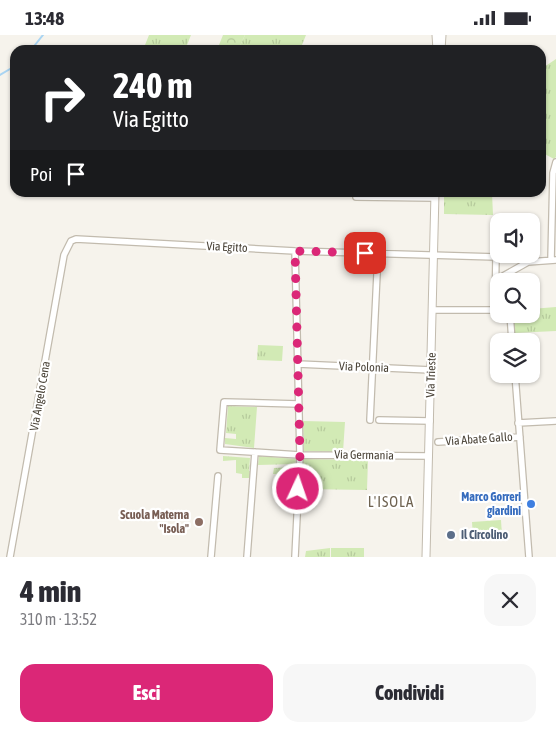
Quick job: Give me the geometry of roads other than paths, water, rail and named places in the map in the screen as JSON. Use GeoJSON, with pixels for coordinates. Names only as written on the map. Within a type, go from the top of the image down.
{"type":"FeatureCollection","features":[{"type":"Feature","properties":{"kind":"street"},"geometry":{"type":"LineString","coordinates":[[508,273],[528,262],[554,260],[553,173],[556,162]]}},
{"type":"Feature","properties":{"kind":"street","name":"Via Trieste"},"geometry":{"type":"LineString","coordinates":[[426,557],[435,197]]}},
{"type":"Feature","properties":{"kind":"street","name":"Via Egitto"},"geometry":{"type":"LineString","coordinates":[[76,239],[295,251],[496,257],[496,273]]}},
{"type":"Feature","properties":{"kind":"street","name":"Via Angelo Cena"},"geometry":{"type":"LineString","coordinates":[[10,557],[64,255],[71,241],[76,239]]}},
{"type":"Feature","properties":{"kind":"street"},"geometry":{"type":"LineString","coordinates":[[295,251],[300,455],[295,557]]}},
{"type":"Feature","properties":{"kind":"street"},"geometry":{"type":"LineString","coordinates":[[370,421],[378,253]]}},
{"type":"Feature","properties":{"kind":"street"},"geometry":{"type":"LineString","coordinates":[[433,310],[490,310]]}},
{"type":"Feature","properties":{"kind":"street","name":"Via Polonia"},"geometry":{"type":"LineString","coordinates":[[298,365],[431,370]]}},
{"type":"Feature","properties":{"kind":"street"},"geometry":{"type":"LineString","coordinates":[[516,383],[529,557]]}},
{"type":"Feature","properties":{"kind":"street","name":"Via Germania"},"geometry":{"type":"LineString","coordinates":[[298,404],[224,402],[220,450],[300,455],[429,456]]}},
{"type":"Feature","properties":{"kind":"street"},"geometry":{"type":"LineString","coordinates":[[379,420],[430,421]]}},
{"type":"Feature","properties":{"kind":"street"},"geometry":{"type":"LineString","coordinates":[[518,423],[556,421]]}},
{"type":"Feature","properties":{"kind":"street","name":"Via Abate Gallo"},"geometry":{"type":"LineString","coordinates":[[438,442],[520,437]]}},
{"type":"Feature","properties":{"kind":"street"},"geometry":{"type":"LineString","coordinates":[[247,557],[255,452]]}},
{"type":"Feature","properties":{"kind":"street"},"geometry":{"type":"LineString","coordinates":[[211,557],[218,476]]}},
{"type":"Feature","properties":{"kind":"waterway"},"geometry":{"type":"LineString","coordinates":[[35,45],[43,35]]}},
{"type":"Feature","properties":{"kind":"waterway"},"geometry":{"type":"LineString","coordinates":[[0,75],[10,69]]}},
{"type":"Feature","properties":{"kind":"place","name":"Marco Gorreri giardini"},"geometry":{"type":"Point","coordinates":[531,504]}},
{"type":"Feature","properties":{"kind":"place","name":"Scuola Materna \"Isola\""},"geometry":{"type":"Point","coordinates":[199,522]}},
{"type":"Feature","properties":{"kind":"place","name":"Il Circolino"},"geometry":{"type":"Point","coordinates":[451,535]}},
{"type":"Feature","properties":{"kind":"district","name":"L'ISOLA"},"geometry":{"type":"Point","coordinates":[391,501]}}]}
